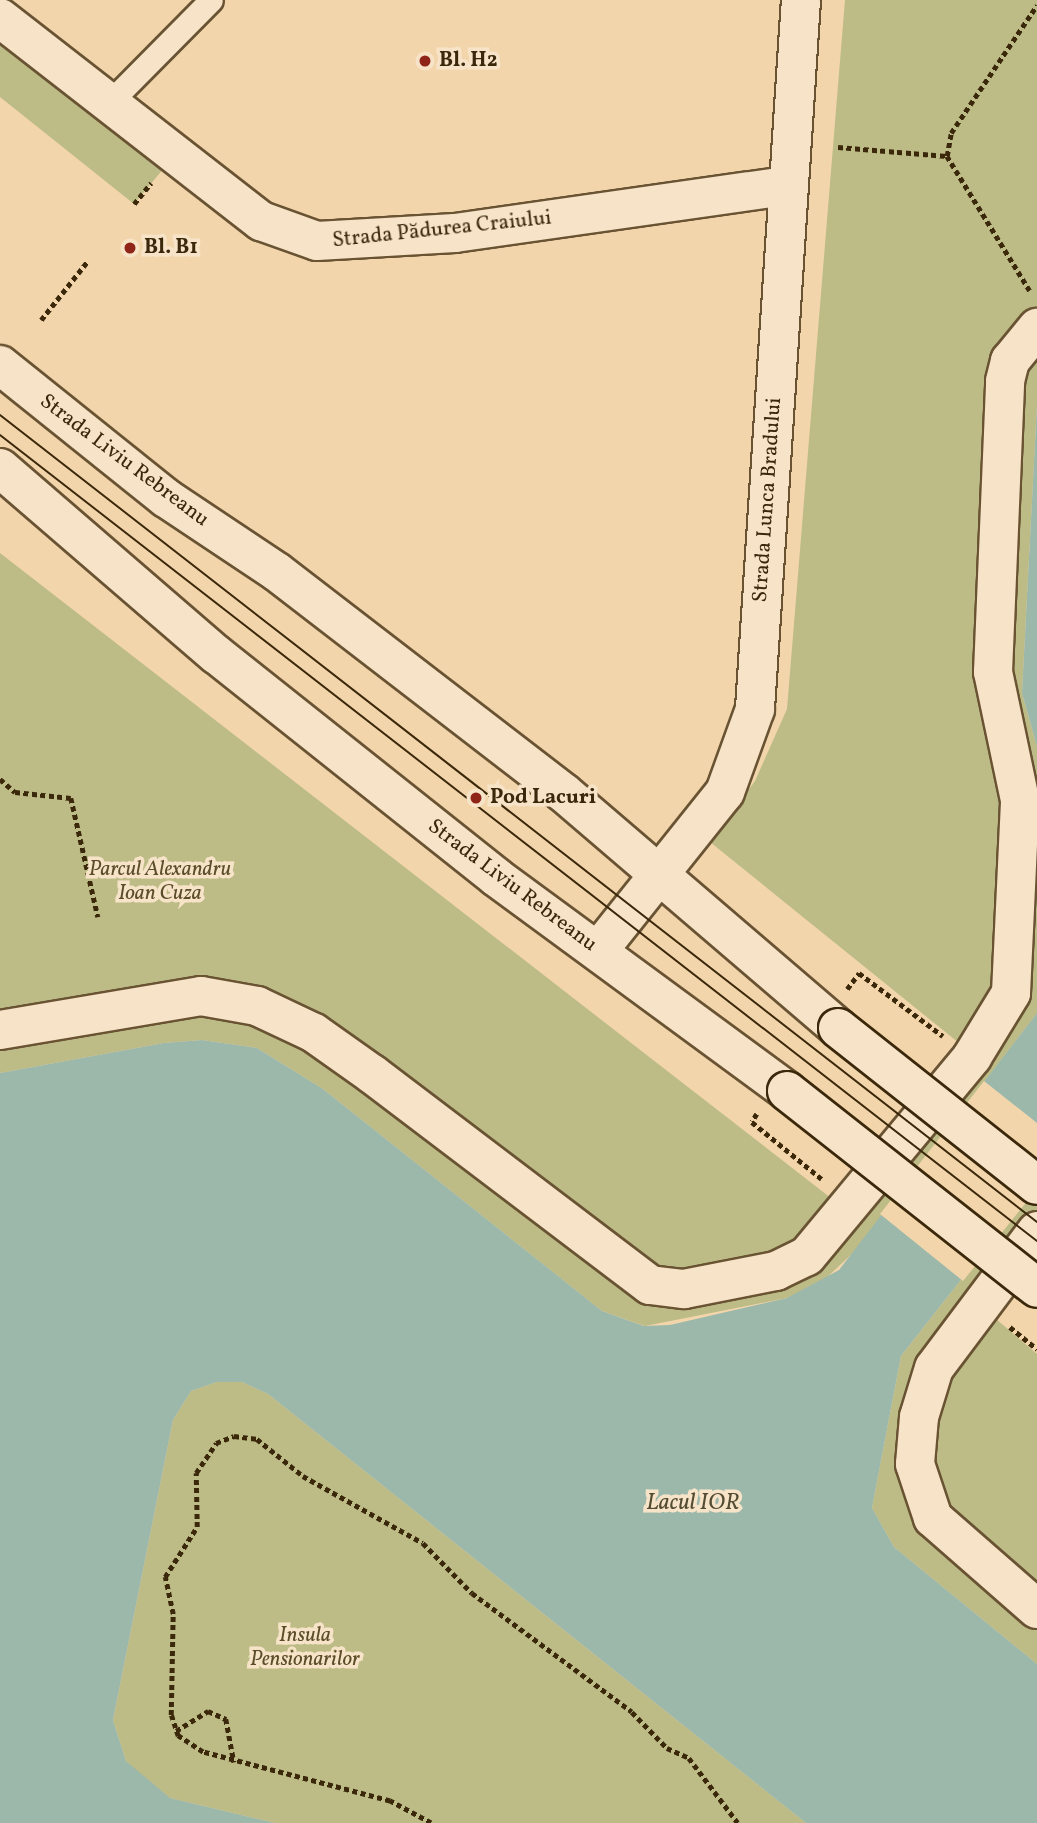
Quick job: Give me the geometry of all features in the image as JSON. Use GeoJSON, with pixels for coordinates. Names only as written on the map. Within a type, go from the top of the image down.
{"type":"FeatureCollection","features":[{"type":"Feature","properties":{"kind":"street","name":"Strada Lunca Bradului"},"geometry":{"type":"LineString","coordinates":[[598,951],[725,792],[755,709],[786,186],[801,0]]}},
{"type":"Feature","properties":{"kind":"street","name":"Strada Pădurea Craiului"},"geometry":{"type":"LineString","coordinates":[[0,18],[261,221],[317,241],[455,233],[786,186]]}},
{"type":"Feature","properties":{"kind":"street"},"geometry":{"type":"LineString","coordinates":[[0,1030],[201,996],[257,1006],[322,1038],[614,1263],[664,1288],[785,1267],[821,1247],[972,1058],[1003,1014],[1017,971],[1020,800],[993,672],[1005,381],[1010,361],[1035,313]]}},
{"type":"Feature","properties":{"kind":"street","name":"Strada Liviu Rebreanu"},"geometry":{"type":"LineString","coordinates":[[0,365],[166,498],[277,572],[564,793],[838,1028],[1037,1185]]}},
{"type":"Feature","properties":{"kind":"street","name":"Strada Liviu Rebreanu"},"geometry":{"type":"LineString","coordinates":[[0,468],[217,655],[598,951],[787,1091],[1037,1289]]}},
{"type":"Feature","properties":{"kind":"street"},"geometry":{"type":"LineString","coordinates":[[1037,1231],[934,1368],[919,1417],[915,1464],[933,1518],[1037,1609]]}},
{"type":"Feature","properties":{"kind":"lane"},"geometry":{"type":"LineString","coordinates":[[108,104],[211,0]]}},
{"type":"Feature","properties":{"kind":"path"},"geometry":{"type":"LineString","coordinates":[[1035,313],[947,156],[951,133],[1037,5]]}},
{"type":"Feature","properties":{"kind":"path"},"geometry":{"type":"LineString","coordinates":[[838,147],[947,156]]}},
{"type":"Feature","properties":{"kind":"path"},"geometry":{"type":"LineString","coordinates":[[41,320],[87,262]]}},
{"type":"Feature","properties":{"kind":"path"},"geometry":{"type":"LineString","coordinates":[[0,779],[15,792],[71,798],[98,917]]}},
{"type":"Feature","properties":{"kind":"path"},"geometry":{"type":"LineString","coordinates":[[859,973],[972,1058]]}},
{"type":"Feature","properties":{"kind":"path"},"geometry":{"type":"LineString","coordinates":[[751,1122],[855,1206]]}},
{"type":"Feature","properties":{"kind":"path"},"geometry":{"type":"LineString","coordinates":[[431,1823],[390,1801],[203,1752],[176,1731],[168,1655],[173,1614],[165,1577],[197,1527],[196,1473],[203,1454],[234,1436],[257,1439],[303,1476],[423,1543],[472,1593],[632,1712],[667,1748],[689,1758],[738,1823]]}},
{"type":"Feature","properties":{"kind":"path"},"geometry":{"type":"LineString","coordinates":[[176,1731],[208,1711],[226,1719],[233,1762]]}},
{"type":"Feature","properties":{"kind":"green space","name":"Parcul Alexandru Ioan Cuza"},"geometry":{"type":"Polygon","coordinates":[[[845,0],[1037,0],[1037,404],[1022,693],[1037,747],[1037,1013],[856,1250],[822,1282],[787,1298],[645,1326],[602,1311],[323,1089],[257,1048],[202,1040],[164,1043],[0,1073],[0,553],[836,1202],[959,1043],[710,842],[755,781],[787,709],[845,0]]]}},
{"type":"Feature","properties":{"kind":"green space"},"geometry":{"type":"Polygon","coordinates":[[[0,31],[169,162],[134,204],[0,97],[0,31]]]}},
{"type":"Feature","properties":{"kind":"green space"},"geometry":{"type":"Polygon","coordinates":[[[1037,1183],[1037,1253],[989,1313],[1037,1354],[1037,1664],[894,1547],[872,1508],[901,1356],[1037,1183]]]}},
{"type":"Feature","properties":{"kind":"green space","name":"Insula Pensionarilor"},"geometry":{"type":"Polygon","coordinates":[[[217,1382],[242,1382],[268,1394],[806,1823],[275,1823],[170,1798],[143,1780],[126,1761],[113,1720],[173,1420],[191,1391],[217,1382]]]}},
{"type":"Feature","properties":{"kind":"water"},"geometry":{"type":"Polygon","coordinates":[[[1037,404],[1037,747],[1022,693],[1037,404]]]}},
{"type":"Feature","properties":{"kind":"water","name":"Lacul IOR"},"geometry":{"type":"Polygon","coordinates":[[[1037,1013],[1037,1183],[901,1356],[872,1508],[894,1547],[1037,1664],[1037,1823],[806,1823],[268,1394],[242,1382],[217,1382],[191,1391],[173,1420],[113,1720],[126,1761],[170,1798],[275,1823],[0,1823],[0,1073],[164,1043],[202,1040],[257,1048],[323,1089],[602,1311],[644,1326],[670,1325],[787,1298],[839,1270],[1037,1013]]]}},
{"type":"Feature","properties":{"kind":"pier"},"geometry":{"type":"Polygon","coordinates":[[[984,1081],[1037,1123],[1037,1189],[963,1281],[880,1214],[984,1081]]]}},
{"type":"Feature","properties":{"kind":"tram line"},"geometry":{"type":"LineString","coordinates":[[0,415],[1037,1222]]}},
{"type":"Feature","properties":{"kind":"tram line"},"geometry":{"type":"LineString","coordinates":[[0,435],[1037,1241]]}},
{"type":"Feature","properties":{"kind":"place","name":"Bl. H2"},"geometry":{"type":"Point","coordinates":[425,61]}},
{"type":"Feature","properties":{"kind":"place","name":"Bl. B1"},"geometry":{"type":"Point","coordinates":[130,248]}},
{"type":"Feature","properties":{"kind":"place","name":"Pod Lacuri"},"geometry":{"type":"Point","coordinates":[476,798]}}]}
